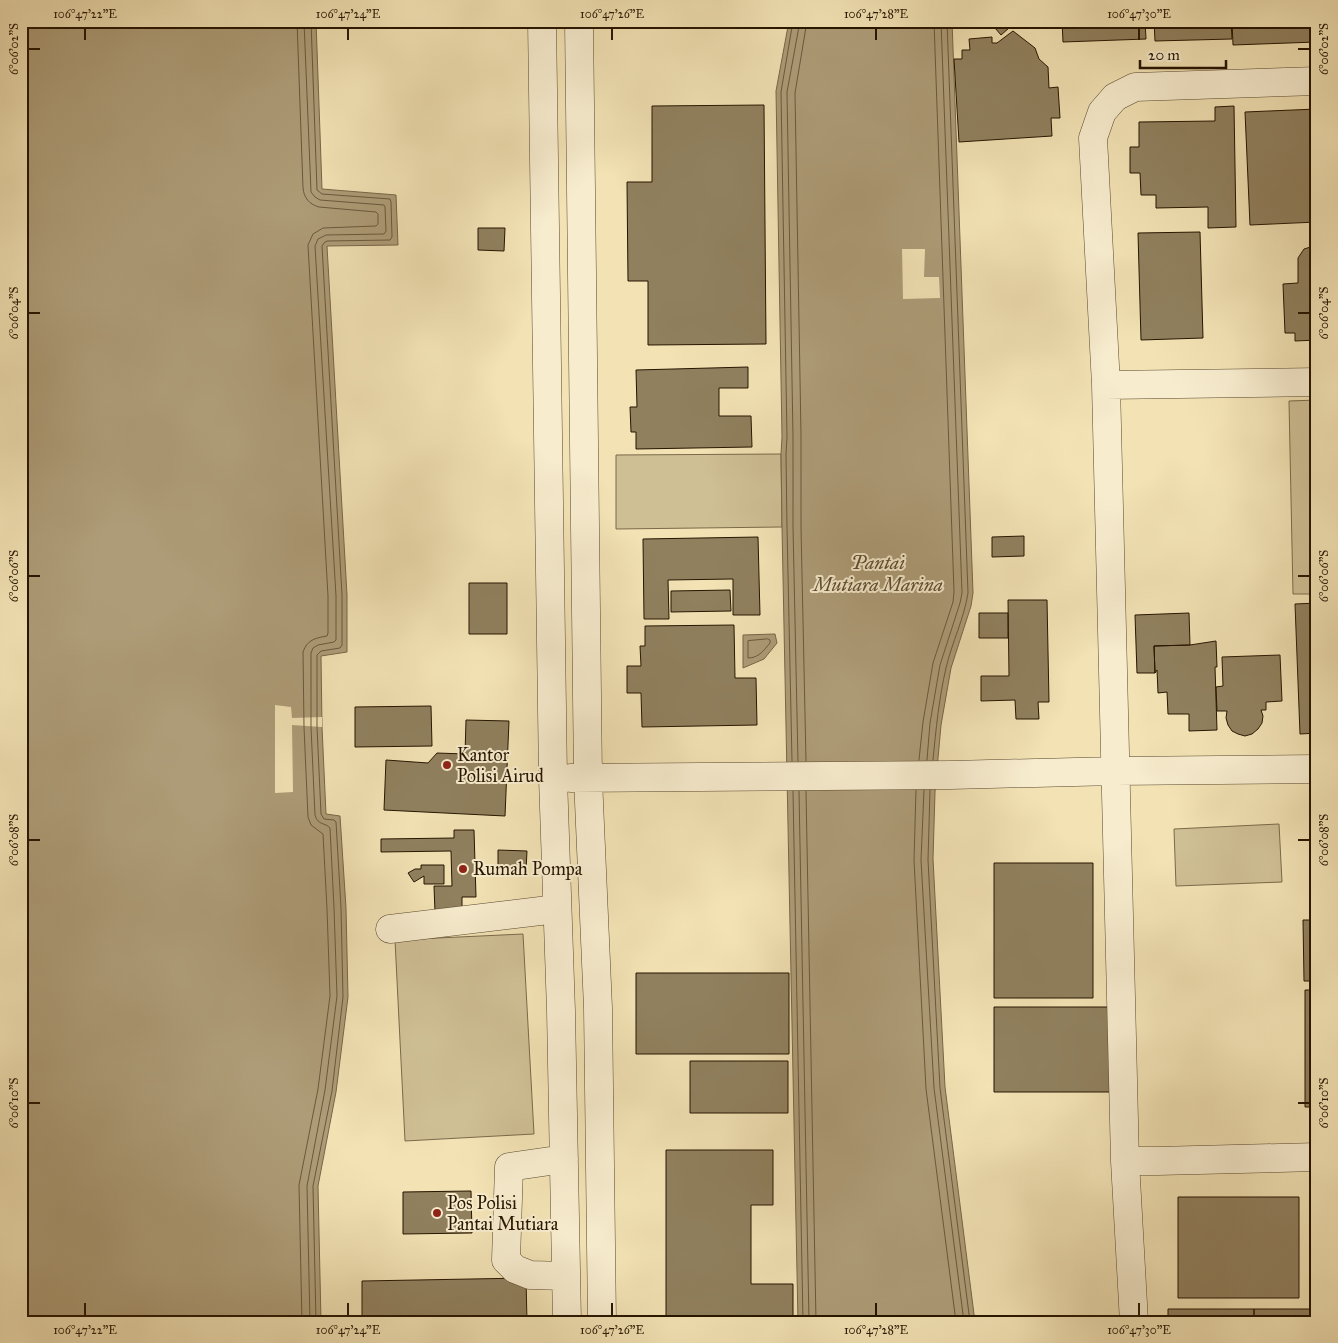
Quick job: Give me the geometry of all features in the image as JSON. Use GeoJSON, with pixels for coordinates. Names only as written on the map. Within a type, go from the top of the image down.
{"type":"FeatureCollection","features":[{"type":"Feature","properties":{"kind":"street"},"geometry":{"type":"LineString","coordinates":[[542,21],[553,778],[567,1322]]}},
{"type":"Feature","properties":{"kind":"street"},"geometry":{"type":"LineString","coordinates":[[579,21],[588,779],[598,1008],[602,1322]]}},
{"type":"Feature","properties":{"kind":"street"},"geometry":{"type":"LineString","coordinates":[[1134,1322],[1125,1161],[1106,385],[1094,138],[1102,112],[1115,97],[1135,86],[1317,81]]}},
{"type":"Feature","properties":{"kind":"street"},"geometry":{"type":"LineString","coordinates":[[1106,385],[1317,382]]}},
{"type":"Feature","properties":{"kind":"street"},"geometry":{"type":"LineString","coordinates":[[553,778],[951,775],[1317,769]]}},
{"type":"Feature","properties":{"kind":"street"},"geometry":{"type":"LineString","coordinates":[[390,929],[557,909]]}},
{"type":"Feature","properties":{"kind":"street"},"geometry":{"type":"LineString","coordinates":[[1125,1161],[1317,1157]]}},
{"type":"Feature","properties":{"kind":"street"},"geometry":{"type":"LineString","coordinates":[[564,1160],[509,1166],[506,1260],[515,1270],[530,1275],[566,1276]]}},
{"type":"Feature","properties":{"kind":"shaded area"},"geometry":{"type":"Polygon","coordinates":[[[1317,400],[1317,594],[1293,594],[1289,401],[1317,400]]]}},
{"type":"Feature","properties":{"kind":"shaded area"},"geometry":{"type":"Polygon","coordinates":[[[781,454],[782,527],[616,529],[616,455],[781,454]]]}},
{"type":"Feature","properties":{"kind":"shaded area"},"geometry":{"type":"Polygon","coordinates":[[[1279,824],[1282,882],[1176,886],[1174,829],[1279,824]]]}},
{"type":"Feature","properties":{"kind":"shaded area"},"geometry":{"type":"Polygon","coordinates":[[[523,934],[534,1134],[405,1141],[395,940],[523,934]]]}},
{"type":"Feature","properties":{"kind":"water"},"geometry":{"type":"Polygon","coordinates":[[[21,21],[316,21],[322,189],[396,195],[398,245],[327,246],[347,595],[347,652],[321,656],[322,727],[326,814],[340,816],[346,908],[348,997],[336,1092],[318,1186],[321,1322],[21,1322],[21,21]]]}},
{"type":"Feature","properties":{"kind":"water","name":"Pantai Mutiara Marina"},"geometry":{"type":"Polygon","coordinates":[[[789,21],[952,21],[973,593],[971,606],[951,668],[941,725],[935,792],[933,859],[945,1087],[975,1322],[798,1322],[782,527],[776,91],[789,21]]]}},
{"type":"Feature","properties":{"kind":"water"},"geometry":{"type":"Polygon","coordinates":[[[775,634],[777,643],[764,659],[743,668],[743,635],[775,634]]]}},
{"type":"Feature","properties":{"kind":"pier"},"geometry":{"type":"Polygon","coordinates":[[[902,249],[925,249],[924,277],[939,277],[940,298],[903,299],[902,249]]]}},
{"type":"Feature","properties":{"kind":"pier"},"geometry":{"type":"Polygon","coordinates":[[[275,705],[291,707],[292,718],[322,717],[322,727],[292,725],[293,792],[275,793],[275,705]]]}},
{"type":"Feature","properties":{"kind":"building"},"geometry":{"type":"Polygon","coordinates":[[[989,21],[1017,21],[1001,35],[989,21]]]}},
{"type":"Feature","properties":{"kind":"building"},"geometry":{"type":"Polygon","coordinates":[[[1062,21],[1145,21],[1146,39],[1063,42],[1062,21]]]}},
{"type":"Feature","properties":{"kind":"building"},"geometry":{"type":"Polygon","coordinates":[[[1154,21],[1231,21],[1232,39],[1155,41],[1154,21]]]}},
{"type":"Feature","properties":{"kind":"building"},"geometry":{"type":"Polygon","coordinates":[[[1232,21],[1315,21],[1316,42],[1233,45],[1232,21]]]}},
{"type":"Feature","properties":{"kind":"building"},"geometry":{"type":"Polygon","coordinates":[[[1013,31],[1035,48],[1039,59],[1048,67],[1049,88],[1058,87],[1060,118],[1051,118],[1052,136],[959,142],[954,59],[962,59],[962,50],[970,50],[969,39],[992,37],[992,43],[997,43],[1013,31]]]}},
{"type":"Feature","properties":{"kind":"building"},"geometry":{"type":"Polygon","coordinates":[[[764,105],[766,344],[648,345],[648,281],[628,281],[627,182],[652,182],[652,106],[764,105]]]}},
{"type":"Feature","properties":{"kind":"building"},"geometry":{"type":"Polygon","coordinates":[[[1234,106],[1236,227],[1208,228],[1208,207],[1156,208],[1156,195],[1141,195],[1140,173],[1130,173],[1130,147],[1139,147],[1139,122],[1215,121],[1215,107],[1234,106]]]}},
{"type":"Feature","properties":{"kind":"building"},"geometry":{"type":"Polygon","coordinates":[[[1317,109],[1317,222],[1250,225],[1245,112],[1317,109]]]}},
{"type":"Feature","properties":{"kind":"building"},"geometry":{"type":"Polygon","coordinates":[[[478,228],[505,228],[504,251],[478,250],[478,228]]]}},
{"type":"Feature","properties":{"kind":"building"},"geometry":{"type":"Polygon","coordinates":[[[1200,232],[1203,338],[1141,340],[1138,233],[1200,232]]]}},
{"type":"Feature","properties":{"kind":"building"},"geometry":{"type":"Polygon","coordinates":[[[1317,245],[1317,340],[1295,341],[1295,333],[1285,333],[1283,284],[1298,283],[1298,258],[1304,249],[1317,245]]]}},
{"type":"Feature","properties":{"kind":"building"},"geometry":{"type":"Polygon","coordinates":[[[748,367],[748,388],[719,388],[719,416],[751,416],[752,447],[636,449],[636,432],[631,432],[630,407],[637,407],[636,370],[748,367]]]}},
{"type":"Feature","properties":{"kind":"building"},"geometry":{"type":"Polygon","coordinates":[[[1024,536],[1024,556],[992,557],[992,537],[1024,536]]]}},
{"type":"Feature","properties":{"kind":"building"},"geometry":{"type":"Polygon","coordinates":[[[758,537],[760,615],[733,615],[733,579],[668,580],[669,619],[644,619],[643,539],[758,537]]]}},
{"type":"Feature","properties":{"kind":"building"},"geometry":{"type":"Polygon","coordinates":[[[469,583],[507,583],[507,634],[469,634],[469,583]]]}},
{"type":"Feature","properties":{"kind":"building"},"geometry":{"type":"Polygon","coordinates":[[[730,590],[731,611],[671,612],[671,591],[730,590]]]}},
{"type":"Feature","properties":{"kind":"building"},"geometry":{"type":"Polygon","coordinates":[[[1008,600],[1047,600],[1049,702],[1038,702],[1039,719],[1016,719],[1015,700],[981,701],[981,676],[1009,676],[1008,600]]]}},
{"type":"Feature","properties":{"kind":"building"},"geometry":{"type":"Polygon","coordinates":[[[1317,603],[1317,733],[1300,734],[1295,604],[1317,603]]]}},
{"type":"Feature","properties":{"kind":"building"},"geometry":{"type":"Polygon","coordinates":[[[979,613],[1008,613],[1008,638],[979,638],[979,613]]]}},
{"type":"Feature","properties":{"kind":"building"},"geometry":{"type":"Polygon","coordinates":[[[1189,613],[1190,645],[1154,646],[1155,673],[1137,673],[1135,615],[1189,613]]]}},
{"type":"Feature","properties":{"kind":"building"},"geometry":{"type":"Polygon","coordinates":[[[734,625],[735,678],[756,678],[757,725],[642,727],[641,693],[627,693],[627,666],[641,666],[640,646],[645,646],[645,626],[734,625]]]}},
{"type":"Feature","properties":{"kind":"building"},"geometry":{"type":"Polygon","coordinates":[[[1216,641],[1217,730],[1189,731],[1189,714],[1168,714],[1167,692],[1158,693],[1154,646],[1190,645],[1216,641]]]}},
{"type":"Feature","properties":{"kind":"building"},"geometry":{"type":"Polygon","coordinates":[[[1280,655],[1282,701],[1266,702],[1266,710],[1261,710],[1263,716],[1262,723],[1252,734],[1245,736],[1232,731],[1226,718],[1227,711],[1217,711],[1216,687],[1223,686],[1222,657],[1280,655]]]}},
{"type":"Feature","properties":{"kind":"building"},"geometry":{"type":"Polygon","coordinates":[[[431,706],[432,746],[355,747],[355,707],[431,706]]]}},
{"type":"Feature","properties":{"kind":"building","name":"Kantor Polisi Airud"},"geometry":{"type":"Polygon","coordinates":[[[466,720],[509,721],[505,816],[384,810],[386,760],[428,763],[437,753],[465,754],[466,720]]]}},
{"type":"Feature","properties":{"kind":"building","name":"Rumah Pompa"},"geometry":{"type":"Polygon","coordinates":[[[454,830],[474,830],[476,897],[462,897],[462,911],[435,912],[434,886],[452,886],[451,851],[381,852],[381,839],[454,838],[454,830]]]}},
{"type":"Feature","properties":{"kind":"building"},"geometry":{"type":"Polygon","coordinates":[[[1315,838],[1317,838],[1317,981],[1304,981],[1303,920],[1316,920],[1315,838]]]}},
{"type":"Feature","properties":{"kind":"building"},"geometry":{"type":"Polygon","coordinates":[[[498,850],[527,851],[526,870],[498,869],[498,850]]]}},
{"type":"Feature","properties":{"kind":"building"},"geometry":{"type":"Polygon","coordinates":[[[994,863],[1093,863],[1093,998],[994,998],[994,863]]]}},
{"type":"Feature","properties":{"kind":"building"},"geometry":{"type":"Polygon","coordinates":[[[421,865],[444,865],[444,884],[424,884],[424,876],[414,882],[408,873],[415,869],[421,869],[421,865]]]}},
{"type":"Feature","properties":{"kind":"building"},"geometry":{"type":"Polygon","coordinates":[[[636,973],[789,973],[789,1054],[636,1054],[636,973]]]}},
{"type":"Feature","properties":{"kind":"building"},"geometry":{"type":"Polygon","coordinates":[[[1305,990],[1317,990],[1317,1107],[1305,1107],[1305,990]]]}},
{"type":"Feature","properties":{"kind":"building"},"geometry":{"type":"Polygon","coordinates":[[[994,1007],[1111,1007],[1111,1092],[994,1092],[994,1007]]]}},
{"type":"Feature","properties":{"kind":"building"},"geometry":{"type":"Polygon","coordinates":[[[690,1061],[788,1061],[788,1113],[690,1113],[690,1061]]]}},
{"type":"Feature","properties":{"kind":"building"},"geometry":{"type":"Polygon","coordinates":[[[666,1150],[773,1150],[773,1205],[751,1205],[751,1284],[793,1284],[793,1320],[666,1320],[666,1150]]]}},
{"type":"Feature","properties":{"kind":"building","name":"Pos Polisi Pantai Mutiara"},"geometry":{"type":"Polygon","coordinates":[[[471,1191],[472,1233],[403,1234],[403,1192],[471,1191]]]}},
{"type":"Feature","properties":{"kind":"building"},"geometry":{"type":"Polygon","coordinates":[[[1178,1197],[1299,1197],[1299,1298],[1178,1298],[1178,1197]]]}},
{"type":"Feature","properties":{"kind":"building"},"geometry":{"type":"Polygon","coordinates":[[[526,1278],[527,1322],[362,1322],[362,1281],[526,1278]]]}},
{"type":"Feature","properties":{"kind":"building"},"geometry":{"type":"Polygon","coordinates":[[[1168,1309],[1254,1309],[1254,1322],[1168,1322],[1168,1309]]]}},
{"type":"Feature","properties":{"kind":"building"},"geometry":{"type":"Polygon","coordinates":[[[1254,1309],[1317,1309],[1317,1322],[1254,1322],[1254,1309]]]}},
{"type":"Feature","properties":{"kind":"place","name":"Kantor Polisi Airud"},"geometry":{"type":"Point","coordinates":[447,765]}},
{"type":"Feature","properties":{"kind":"place","name":"Rumah Pompa"},"geometry":{"type":"Point","coordinates":[463,869]}},
{"type":"Feature","properties":{"kind":"place","name":"Pos Polisi Pantai Mutiara"},"geometry":{"type":"Point","coordinates":[437,1213]}}]}
